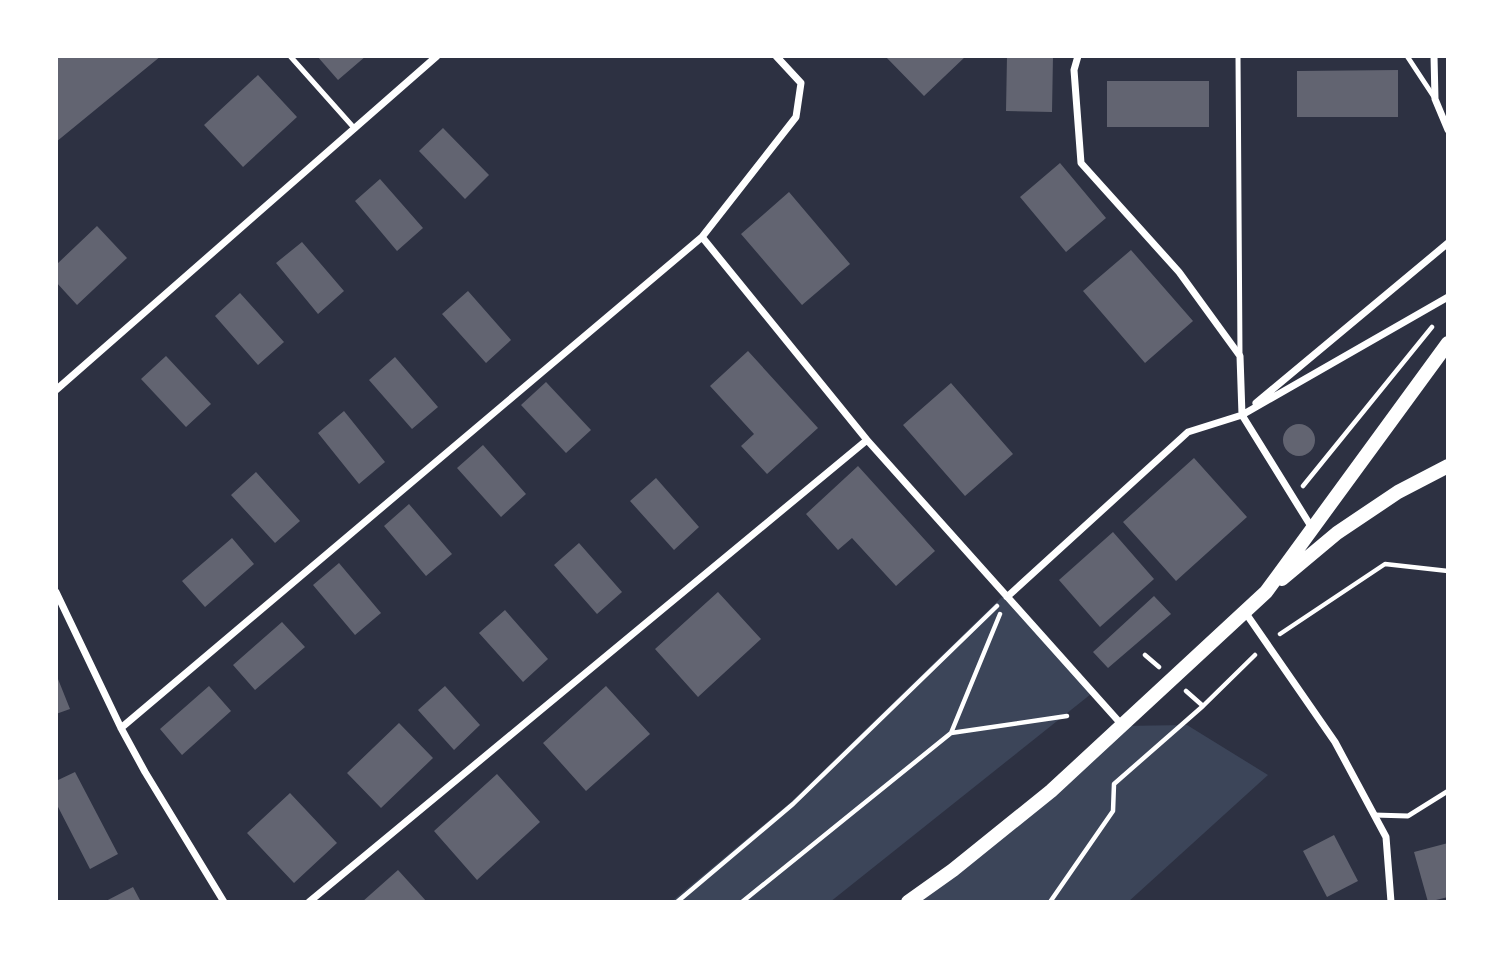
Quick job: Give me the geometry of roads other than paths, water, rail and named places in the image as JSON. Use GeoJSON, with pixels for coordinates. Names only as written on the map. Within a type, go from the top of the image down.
{"type":"FeatureCollection","features":[{"type":"Feature","properties":{"kind":"main road"},"geometry":{"type":"LineString","coordinates":[[1266,592],[1448,344]]}},
{"type":"Feature","properties":{"kind":"main road"},"geometry":{"type":"LineString","coordinates":[[908,902],[953,870],[1051,791],[1266,592],[1337,533],[1398,492],[1448,466]]}},
{"type":"Feature","properties":{"kind":"street"},"geometry":{"type":"LineString","coordinates":[[56,390],[437,56]]}},
{"type":"Feature","properties":{"kind":"street"},"geometry":{"type":"LineString","coordinates":[[121,728],[702,237],[796,117],[801,83],[776,56]]}},
{"type":"Feature","properties":{"kind":"street"},"geometry":{"type":"LineString","coordinates":[[1077,56],[1074,70],[1081,163],[1179,272],[1240,356],[1242,415],[1312,528]]}},
{"type":"Feature","properties":{"kind":"street"},"geometry":{"type":"LineString","coordinates":[[1434,56],[1435,99],[1448,130]]}},
{"type":"Feature","properties":{"kind":"street"},"geometry":{"type":"LineString","coordinates":[[702,237],[867,440],[1122,726]]}},
{"type":"Feature","properties":{"kind":"street"},"geometry":{"type":"LineString","coordinates":[[1242,415],[1448,243]]}},
{"type":"Feature","properties":{"kind":"street"},"geometry":{"type":"LineString","coordinates":[[1007,597],[1188,432],[1242,415],[1448,297]]}},
{"type":"Feature","properties":{"kind":"street"},"geometry":{"type":"LineString","coordinates":[[309,902],[867,440]]}},
{"type":"Feature","properties":{"kind":"street"},"geometry":{"type":"LineString","coordinates":[[56,592],[121,728],[224,902]]}},
{"type":"Feature","properties":{"kind":"street"},"geometry":{"type":"LineString","coordinates":[[1245,612],[1335,742],[1387,837],[1391,902]]}},
{"type":"Feature","properties":{"kind":"lane"},"geometry":{"type":"LineString","coordinates":[[290,56],[355,129]]}},
{"type":"Feature","properties":{"kind":"lane"},"geometry":{"type":"LineString","coordinates":[[1238,56],[1240,356]]}},
{"type":"Feature","properties":{"kind":"lane"},"geometry":{"type":"LineString","coordinates":[[1407,56],[1435,99]]}},
{"type":"Feature","properties":{"kind":"lane"},"geometry":{"type":"LineString","coordinates":[[1374,814],[1408,816],[1448,791]]}}]}
